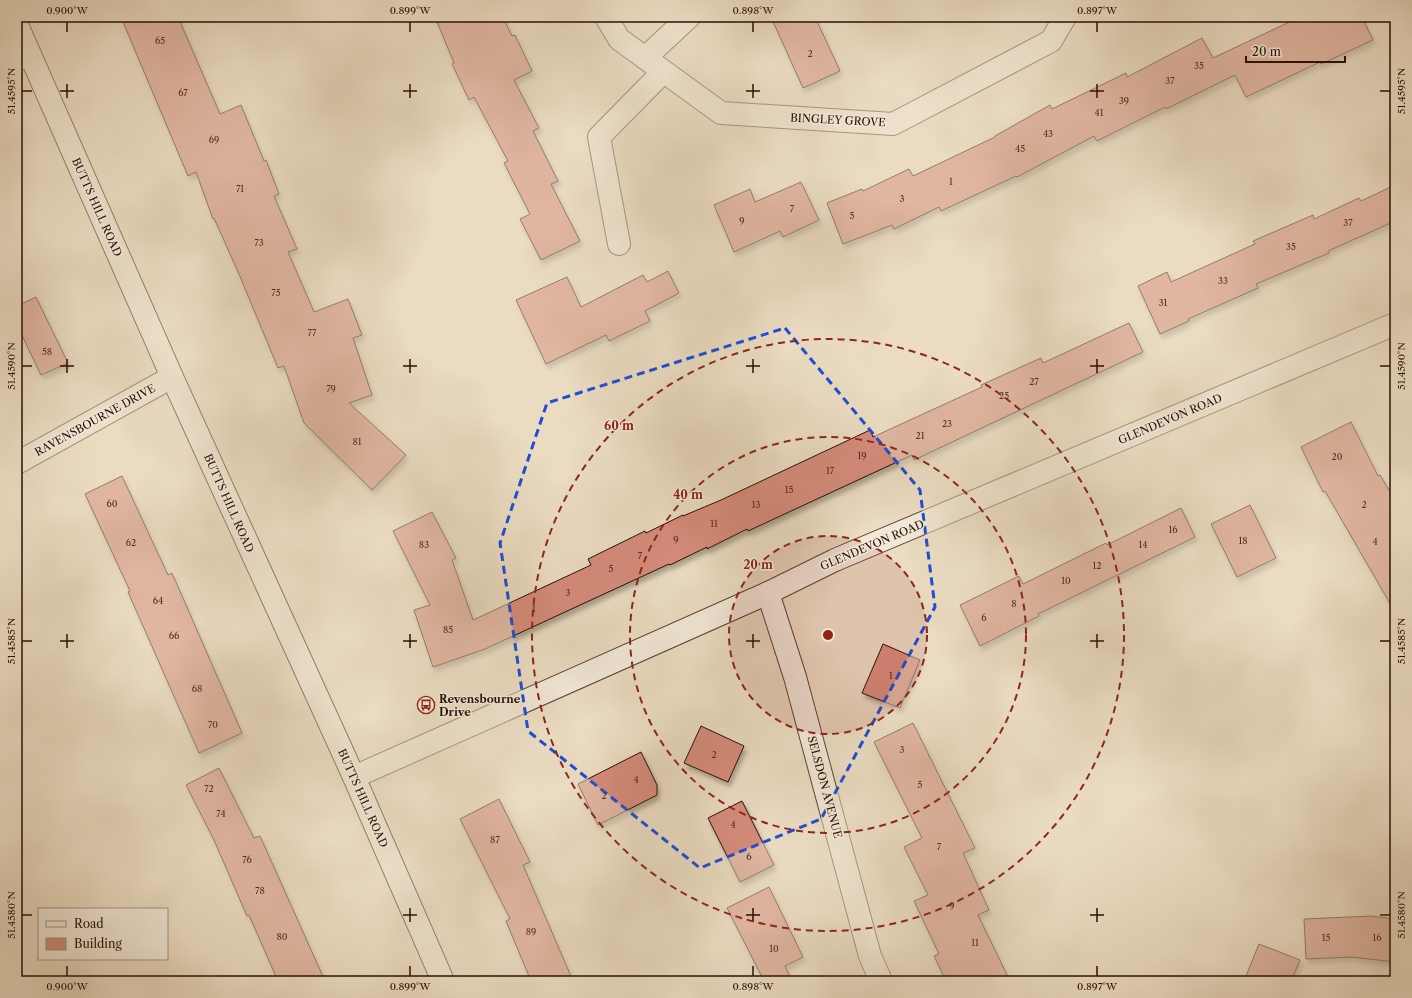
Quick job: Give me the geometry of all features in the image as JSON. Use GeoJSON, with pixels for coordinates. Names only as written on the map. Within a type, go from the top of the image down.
{"type":"FeatureCollection","features":[{"type":"Feature","properties":{"kind":"street","name":"BINGLEY GROVE"},"geometry":{"type":"LineString","coordinates":[[606,17],[619,40],[721,113],[893,124],[1050,41],[1065,17]]}},
{"type":"Feature","properties":{"kind":"street"},"geometry":{"type":"LineString","coordinates":[[645,58],[689,17]]}},
{"type":"Feature","properties":{"kind":"street","name":"BUTTS HILL ROAD"},"geometry":{"type":"LineString","coordinates":[[17,25],[24,57],[172,377],[354,778],[443,981]]}},
{"type":"Feature","properties":{"kind":"street"},"geometry":{"type":"LineString","coordinates":[[619,244],[599,137],[663,72]]}},
{"type":"Feature","properties":{"kind":"street","name":"GLENDEVON ROAD"},"geometry":{"type":"LineString","coordinates":[[354,778],[768,593],[835,560],[1395,325]]}},
{"type":"Feature","properties":{"kind":"street","name":"RAVENSBOURNE DRIVE"},"geometry":{"type":"LineString","coordinates":[[17,463],[172,377]]}},
{"type":"Feature","properties":{"kind":"street","name":"SELSDON AVENUE"},"geometry":{"type":"LineString","coordinates":[[768,593],[796,677],[870,956],[881,981]]}},
{"type":"Feature","properties":{"kind":"highlighted area"},"geometry":{"type":"Polygon","coordinates":[[[785,328],[920,490],[935,607],[821,819],[700,868],[528,731],[500,543],[547,403],[785,328]]]}},
{"type":"Feature","properties":{"kind":"building"},"geometry":{"type":"Polygon","coordinates":[[[121,17],[178,17],[220,114],[241,105],[264,161],[266,160],[279,194],[274,196],[297,249],[288,252],[314,312],[348,299],[362,335],[353,338],[372,395],[349,403],[406,455],[372,490],[304,423],[284,366],[278,368],[239,274],[214,218],[213,219],[196,172],[188,176],[121,17]]]}},
{"type":"Feature","properties":{"kind":"building"},"geometry":{"type":"Polygon","coordinates":[[[435,17],[503,17],[512,36],[515,35],[532,71],[514,80],[539,128],[533,131],[558,181],[551,184],[580,241],[541,260],[520,219],[530,214],[504,163],[508,161],[474,97],[469,100],[452,64],[454,63],[435,17]]]}},
{"type":"Feature","properties":{"kind":"building"},"geometry":{"type":"Polygon","coordinates":[[[771,17],[815,17],[840,71],[803,88],[771,17]]]}},
{"type":"Feature","properties":{"kind":"building"},"geometry":{"type":"Polygon","coordinates":[[[1300,17],[1362,17],[1373,40],[1321,64],[1320,62],[1246,97],[1235,75],[1166,109],[1165,107],[1097,141],[1094,136],[1017,177],[1016,176],[941,211],[939,207],[894,229],[892,225],[843,244],[827,203],[862,189],[863,191],[909,169],[913,176],[995,137],[1050,105],[1052,109],[1126,73],[1127,77],[1202,38],[1213,58],[1300,17]]]}},
{"type":"Feature","properties":{"kind":"building"},"geometry":{"type":"Polygon","coordinates":[[[801,182],[819,220],[783,237],[780,231],[734,252],[714,205],[750,189],[755,202],[801,182]]]}},
{"type":"Feature","properties":{"kind":"building"},"geometry":{"type":"Polygon","coordinates":[[[1395,185],[1395,221],[1328,251],[1329,253],[1256,284],[1258,288],[1188,319],[1189,321],[1160,334],[1138,286],[1167,272],[1171,282],[1255,244],[1253,241],[1313,215],[1314,219],[1359,198],[1361,201],[1395,185]]]}},
{"type":"Feature","properties":{"kind":"building"},"geometry":{"type":"Polygon","coordinates":[[[668,271],[679,293],[645,311],[650,321],[609,341],[606,335],[546,364],[516,300],[567,277],[581,307],[643,275],[647,282],[668,271]]]}},
{"type":"Feature","properties":{"kind":"building"},"geometry":{"type":"Polygon","coordinates":[[[36,297],[68,363],[41,375],[17,325],[17,306],[36,297]]]}},
{"type":"Feature","properties":{"kind":"building"},"geometry":{"type":"Polygon","coordinates":[[[1129,323],[1143,352],[914,460],[912,455],[748,531],[747,529],[707,549],[707,547],[485,649],[433,667],[414,610],[430,605],[393,531],[432,512],[456,558],[452,560],[473,620],[591,565],[588,559],[645,531],[646,533],[683,515],[721,500],[870,430],[873,437],[1041,358],[1043,363],[1129,323]]]}},
{"type":"Feature","properties":{"kind":"building"},"geometry":{"type":"Polygon","coordinates":[[[1351,422],[1378,476],[1380,475],[1395,500],[1395,612],[1325,491],[1323,492],[1301,447],[1351,422]]]}},
{"type":"Feature","properties":{"kind":"building"},"geometry":{"type":"Polygon","coordinates":[[[122,476],[168,575],[172,573],[242,733],[199,753],[128,592],[130,591],[85,494],[122,476]]]}},
{"type":"Feature","properties":{"kind":"building"},"geometry":{"type":"Polygon","coordinates":[[[1250,505],[1276,558],[1237,577],[1211,524],[1250,505]]]}},
{"type":"Feature","properties":{"kind":"building"},"geometry":{"type":"Polygon","coordinates":[[[1181,508],[1195,537],[1038,614],[1039,616],[980,646],[960,605],[1019,576],[1023,584],[1106,543],[1107,545],[1181,508]]]}},
{"type":"Feature","properties":{"kind":"building"},"geometry":{"type":"Polygon","coordinates":[[[883,644],[920,660],[900,708],[862,693],[883,644]]]}},
{"type":"Feature","properties":{"kind":"building"},"geometry":{"type":"Polygon","coordinates":[[[913,723],[975,848],[963,853],[989,910],[978,915],[1010,981],[946,981],[934,956],[939,954],[914,901],[928,895],[904,847],[922,838],[874,742],[913,723]]]}},
{"type":"Feature","properties":{"kind":"building"},"geometry":{"type":"Polygon","coordinates":[[[701,726],[744,746],[728,782],[684,763],[701,726]]]}},
{"type":"Feature","properties":{"kind":"building"},"geometry":{"type":"Polygon","coordinates":[[[641,752],[657,785],[657,795],[598,825],[578,784],[641,752]]]}},
{"type":"Feature","properties":{"kind":"building"},"geometry":{"type":"Polygon","coordinates":[[[219,768],[254,838],[260,836],[325,981],[278,981],[249,915],[247,916],[214,840],[186,785],[219,768]]]}},
{"type":"Feature","properties":{"kind":"building"},"geometry":{"type":"Polygon","coordinates":[[[499,799],[530,862],[523,865],[573,981],[531,981],[506,921],[510,919],[460,819],[499,799]]]}},
{"type":"Feature","properties":{"kind":"building"},"geometry":{"type":"Polygon","coordinates":[[[742,801],[774,865],[740,882],[708,818],[742,801]]]}},
{"type":"Feature","properties":{"kind":"building"},"geometry":{"type":"Polygon","coordinates":[[[769,887],[803,957],[785,966],[792,981],[764,981],[727,908],[769,887]]]}},
{"type":"Feature","properties":{"kind":"building"},"geometry":{"type":"Polygon","coordinates":[[[1371,916],[1395,919],[1395,962],[1351,957],[1306,959],[1304,919],[1371,916]]]}},
{"type":"Feature","properties":{"kind":"building"},"geometry":{"type":"Polygon","coordinates":[[[1259,944],[1300,960],[1291,981],[1244,981],[1259,944]]]}},
{"type":"Feature","properties":{"kind":"place","name":"Revensbourne Drive"},"geometry":{"type":"Point","coordinates":[426,705]}}]}
